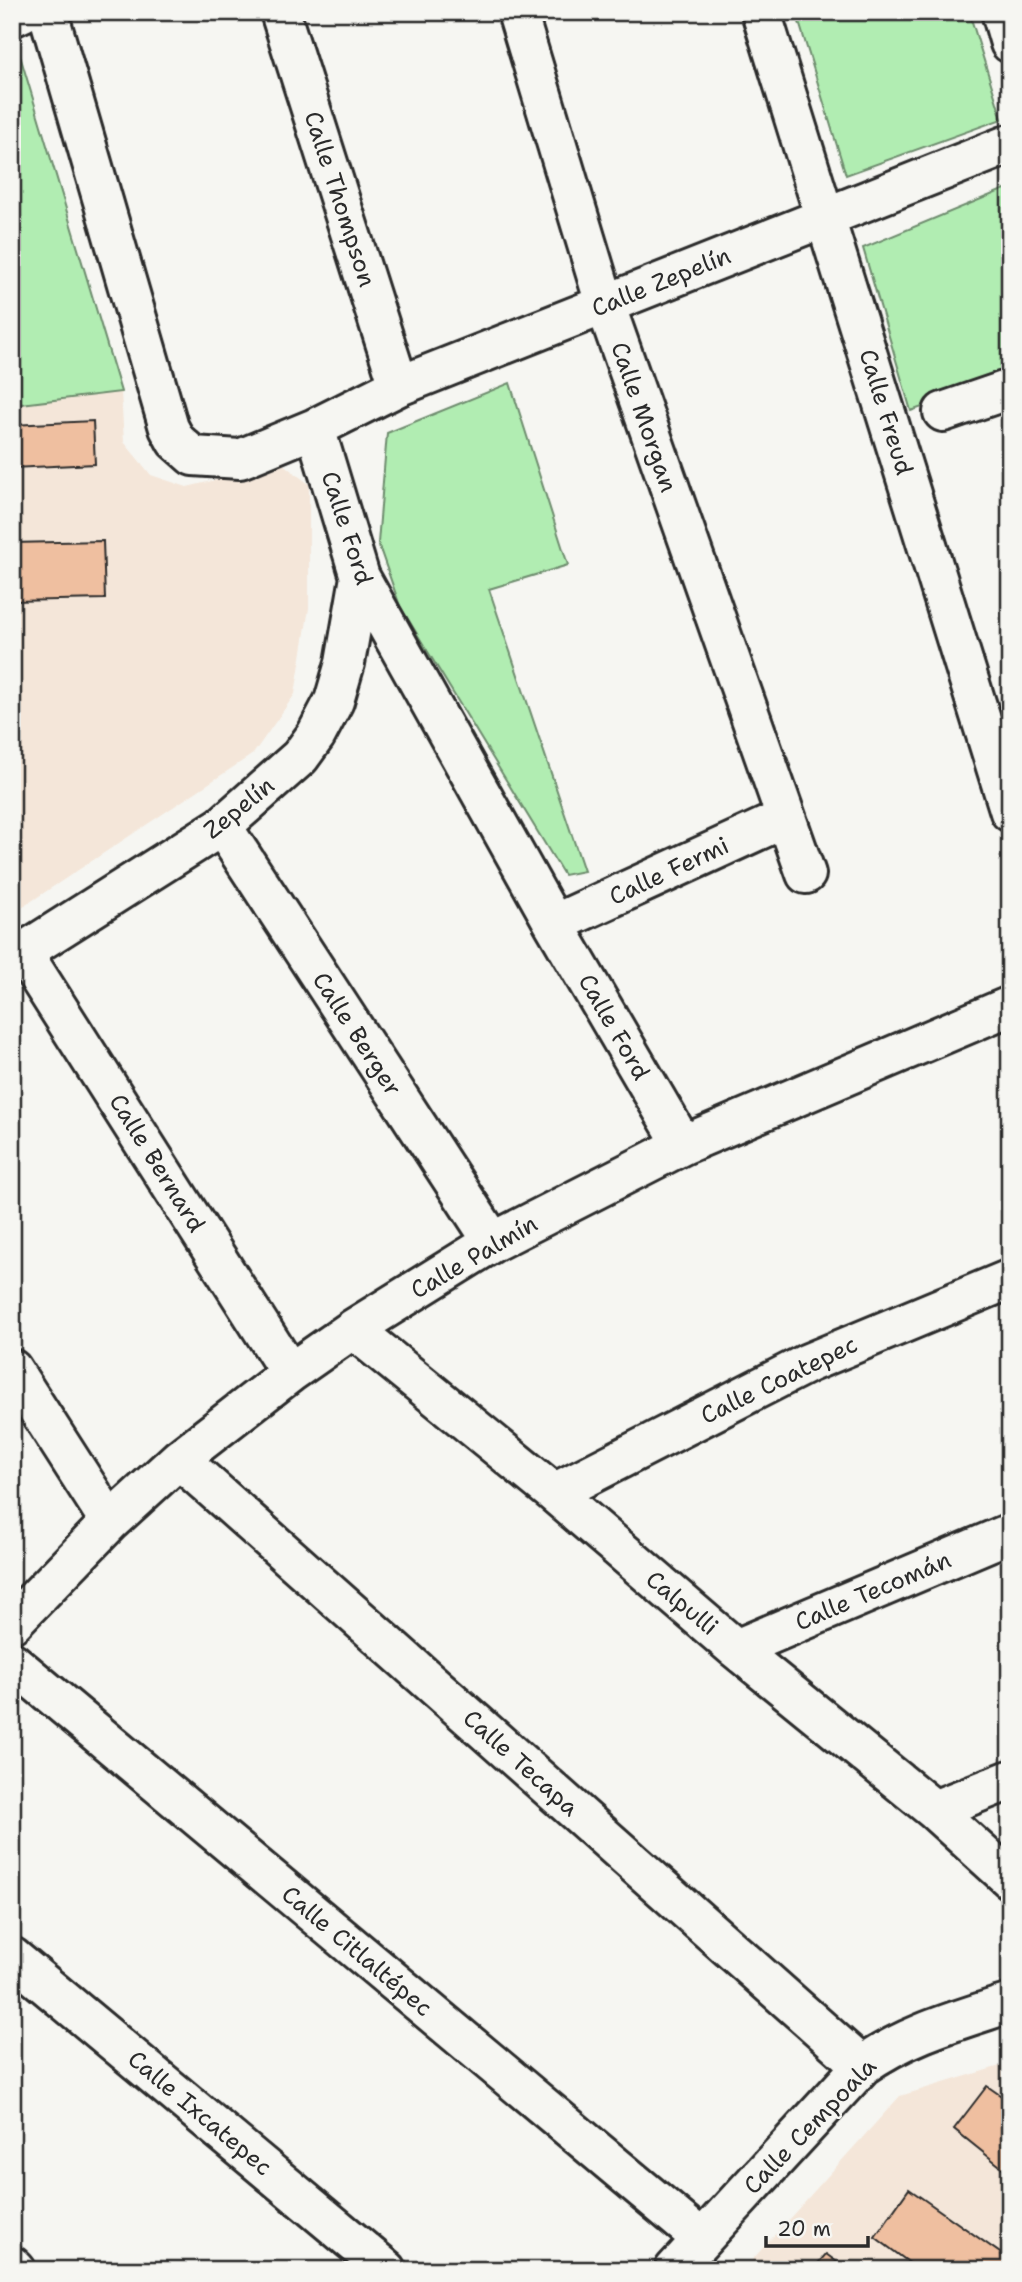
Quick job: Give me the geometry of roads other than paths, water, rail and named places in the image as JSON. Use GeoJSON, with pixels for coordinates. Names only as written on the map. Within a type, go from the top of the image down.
{"type":"FeatureCollection","features":[{"type":"Feature","properties":{"kind":"street"},"geometry":{"type":"LineString","coordinates":[[12,17],[23,12]]}},
{"type":"Feature","properties":{"kind":"street"},"geometry":{"type":"LineString","coordinates":[[48,12],[169,428],[176,441],[193,456],[240,459],[315,428]]}},
{"type":"Feature","properties":{"kind":"street","name":"Calle Thompson"},"geometry":{"type":"LineString","coordinates":[[280,12],[399,386]]}},
{"type":"Feature","properties":{"kind":"street","name":"Calle Morgan"},"geometry":{"type":"LineString","coordinates":[[517,12],[605,304],[806,874]]}},
{"type":"Feature","properties":{"kind":"street","name":"Calle Freud"},"geometry":{"type":"LineString","coordinates":[[761,12],[824,217],[998,729],[1010,812]]}},
{"type":"Feature","properties":{"kind":"street"},"geometry":{"type":"LineString","coordinates":[[1001,12],[1010,43]]}},
{"type":"Feature","properties":{"kind":"street","name":"Calle Zepelín"},"geometry":{"type":"LineString","coordinates":[[315,428],[399,386],[1010,144]]}},
{"type":"Feature","properties":{"kind":"street"},"geometry":{"type":"LineString","coordinates":[[943,412],[1010,390]]}},
{"type":"Feature","properties":{"kind":"street","name":"Calle Ford"},"geometry":{"type":"LineString","coordinates":[[315,428],[360,577],[554,924],[683,1146]]}},
{"type":"Feature","properties":{"kind":"street","name":"Zepelín"},"geometry":{"type":"LineString","coordinates":[[18,956],[222,826],[300,757],[334,701],[345,663],[360,577]]}},
{"type":"Feature","properties":{"kind":"street","name":"Calle Fermi"},"geometry":{"type":"LineString","coordinates":[[554,924],[785,818]]}},
{"type":"Feature","properties":{"kind":"street","name":"Calle Berger"},"geometry":{"type":"LineString","coordinates":[[222,826],[493,1242]]}},
{"type":"Feature","properties":{"kind":"street","name":"Calle Bernard"},"geometry":{"type":"LineString","coordinates":[[18,956],[290,1373]]}},
{"type":"Feature","properties":{"kind":"street","name":"Calle Palmín"},"geometry":{"type":"LineString","coordinates":[[12,1623],[110,1522],[179,1459],[290,1373],[353,1329],[493,1242],[683,1146],[1010,1006]]}},
{"type":"Feature","properties":{"kind":"street","name":"Calle Coatepec"},"geometry":{"type":"LineString","coordinates":[[554,1493],[808,1363],[1010,1279]]}},
{"type":"Feature","properties":{"kind":"street","name":"Calpulli"},"geometry":{"type":"LineString","coordinates":[[353,1329],[554,1493],[736,1649],[934,1810],[1010,1879]]}},
{"type":"Feature","properties":{"kind":"street"},"geometry":{"type":"LineString","coordinates":[[12,1369],[110,1522]]}},
{"type":"Feature","properties":{"kind":"street","name":"Calle Tecapa"},"geometry":{"type":"LineString","coordinates":[[179,1459],[862,2066]]}},
{"type":"Feature","properties":{"kind":"street","name":"Calle Tecomán"},"geometry":{"type":"LineString","coordinates":[[736,1649],[1010,1533]]}},
{"type":"Feature","properties":{"kind":"street","name":"Calle Citlaltépec"},"geometry":{"type":"LineString","coordinates":[[12,1662],[702,2239]]}},
{"type":"Feature","properties":{"kind":"street"},"geometry":{"type":"LineString","coordinates":[[934,1810],[1010,1780]]}},
{"type":"Feature","properties":{"kind":"street","name":"Calle Ixcatepec"},"geometry":{"type":"LineString","coordinates":[[12,1957],[387,2270]]}},
{"type":"Feature","properties":{"kind":"street","name":"Calle Cempoala"},"geometry":{"type":"LineString","coordinates":[[674,2270],[862,2066],[904,2041],[1010,2003]]}}]}
